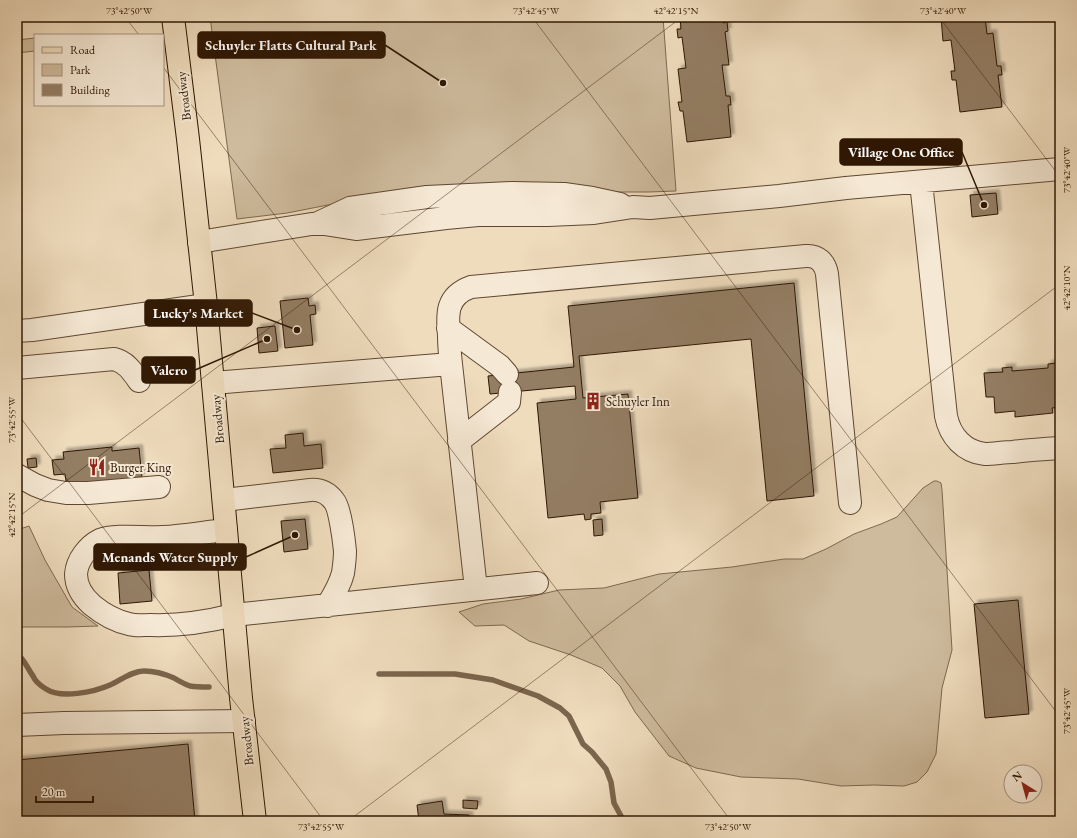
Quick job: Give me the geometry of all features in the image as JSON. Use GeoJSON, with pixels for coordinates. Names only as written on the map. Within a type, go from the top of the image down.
{"type":"FeatureCollection","features":[{"type":"Feature","properties":{"kind":"main road","name":"Broadway"},"geometry":{"type":"LineString","coordinates":[[173,17],[206,304],[234,616],[255,821]]}},
{"type":"Feature","properties":{"kind":"lane"},"geometry":{"type":"LineString","coordinates":[[199,242],[318,223],[350,208],[420,198],[512,193],[564,194],[592,198],[633,207],[650,208],[1060,169]]}},
{"type":"Feature","properties":{"kind":"lane"},"geometry":{"type":"LineString","coordinates":[[921,182],[946,416],[949,427],[955,438],[964,446],[980,453],[992,454],[1060,448]]}},
{"type":"Feature","properties":{"kind":"lane"},"geometry":{"type":"LineString","coordinates":[[476,590],[448,328],[448,311],[454,298],[462,291],[471,287],[806,256],[816,257],[824,264],[827,274],[850,503]]}},
{"type":"Feature","properties":{"kind":"lane"},"geometry":{"type":"LineString","coordinates":[[17,331],[206,304]]}},
{"type":"Feature","properties":{"kind":"lane"},"geometry":{"type":"LineString","coordinates":[[448,328],[500,366],[509,383],[509,402],[459,441]]}},
{"type":"Feature","properties":{"kind":"lane"},"geometry":{"type":"LineString","coordinates":[[17,368],[114,359],[123,362],[139,381]]}},
{"type":"Feature","properties":{"kind":"lane"},"geometry":{"type":"LineString","coordinates":[[213,383],[451,364]]}},
{"type":"Feature","properties":{"kind":"lane"},"geometry":{"type":"LineString","coordinates":[[17,475],[35,485],[66,494],[159,487]]}},
{"type":"Feature","properties":{"kind":"lane"},"geometry":{"type":"LineString","coordinates":[[224,500],[310,490],[323,492],[330,496],[338,507],[345,556],[343,573],[339,585],[327,606]]}},
{"type":"Feature","properties":{"kind":"lane"},"geometry":{"type":"LineString","coordinates":[[226,530],[163,537],[105,538],[94,544],[85,552],[78,564],[76,579],[79,591],[87,601],[109,617],[130,625],[168,626],[211,621],[234,616],[537,583]]}},
{"type":"Feature","properties":{"kind":"lane"},"geometry":{"type":"LineString","coordinates":[[17,725],[244,721]]}},
{"type":"Feature","properties":{"kind":"green space"},"geometry":{"type":"Polygon","coordinates":[[[210,17],[663,17],[676,191],[618,192],[574,187],[333,204],[287,213],[237,219],[210,17]]]}},
{"type":"Feature","properties":{"kind":"green space"},"geometry":{"type":"Polygon","coordinates":[[[34,38],[34,51],[17,53],[17,40],[34,38]]]}},
{"type":"Feature","properties":{"kind":"green space"},"geometry":{"type":"Polygon","coordinates":[[[934,481],[941,483],[942,490],[952,650],[942,688],[936,754],[927,772],[917,782],[904,786],[841,786],[798,779],[741,777],[696,768],[669,756],[635,712],[620,686],[602,668],[571,655],[529,641],[504,625],[475,626],[459,612],[483,604],[521,599],[559,590],[604,588],[659,574],[732,567],[784,559],[803,559],[854,534],[897,517],[923,488],[934,481]]]}},
{"type":"Feature","properties":{"kind":"green space"},"geometry":{"type":"Polygon","coordinates":[[[29,526],[45,560],[72,607],[98,626],[17,627],[17,530],[29,526]]]}},
{"type":"Feature","properties":{"kind":"building"},"geometry":{"type":"Polygon","coordinates":[[[680,17],[723,17],[723,23],[727,22],[728,31],[725,32],[729,65],[722,65],[726,96],[730,96],[731,105],[728,105],[731,137],[687,142],[683,111],[680,111],[678,102],[682,102],[678,69],[686,68],[682,37],[678,38],[677,29],[681,29],[680,17]]]}},
{"type":"Feature","properties":{"kind":"building"},"geometry":{"type":"Polygon","coordinates":[[[755,17],[797,17],[797,21],[788,21],[788,18],[756,20],[755,17]]]}},
{"type":"Feature","properties":{"kind":"building"},"geometry":{"type":"Polygon","coordinates":[[[941,17],[985,17],[987,34],[993,33],[997,66],[1001,66],[1002,75],[998,75],[1002,107],[960,112],[956,80],[952,80],[951,71],[955,71],[951,40],[943,41],[941,17]]]}},
{"type":"Feature","properties":{"kind":"building"},"geometry":{"type":"Polygon","coordinates":[[[996,193],[998,214],[972,217],[970,195],[996,193]]]}},
{"type":"Feature","properties":{"kind":"building","name":"Schuyler Inn"},"geometry":{"type":"Polygon","coordinates":[[[794,283],[814,496],[767,501],[751,339],[579,356],[583,398],[628,394],[638,498],[600,502],[601,513],[591,514],[591,519],[585,520],[584,514],[548,518],[537,403],[576,399],[575,386],[490,394],[488,376],[574,367],[568,306],[794,283]]]}},
{"type":"Feature","properties":{"kind":"building"},"geometry":{"type":"Polygon","coordinates":[[[308,298],[309,306],[315,305],[316,314],[310,315],[313,345],[285,348],[280,301],[308,298]]]}},
{"type":"Feature","properties":{"kind":"building"},"geometry":{"type":"Polygon","coordinates":[[[275,326],[278,351],[259,353],[257,328],[275,326]]]}},
{"type":"Feature","properties":{"kind":"building"},"geometry":{"type":"Polygon","coordinates":[[[1057,363],[1058,367],[1060,367],[1060,407],[1052,408],[1053,413],[1015,417],[1015,411],[995,413],[994,397],[986,397],[984,373],[1003,372],[1002,368],[1012,367],[1012,371],[1048,368],[1048,364],[1057,363]]]}},
{"type":"Feature","properties":{"kind":"building"},"geometry":{"type":"Polygon","coordinates":[[[303,433],[304,446],[321,444],[323,468],[273,473],[270,449],[286,448],[285,435],[303,433]]]}},
{"type":"Feature","properties":{"kind":"building","name":"Burger King"},"geometry":{"type":"Polygon","coordinates":[[[112,447],[112,451],[139,448],[142,477],[106,481],[67,488],[65,474],[54,475],[52,460],[64,459],[63,452],[112,447]]]}},
{"type":"Feature","properties":{"kind":"building"},"geometry":{"type":"Polygon","coordinates":[[[36,458],[37,467],[28,468],[27,459],[36,458]]]}},
{"type":"Feature","properties":{"kind":"building"},"geometry":{"type":"Polygon","coordinates":[[[305,519],[308,549],[284,552],[281,521],[305,519]]]}},
{"type":"Feature","properties":{"kind":"building"},"geometry":{"type":"Polygon","coordinates":[[[602,519],[603,535],[594,536],[593,520],[602,519]]]}},
{"type":"Feature","properties":{"kind":"building"},"geometry":{"type":"Polygon","coordinates":[[[149,570],[152,601],[120,604],[118,573],[149,570]]]}},
{"type":"Feature","properties":{"kind":"building"},"geometry":{"type":"Polygon","coordinates":[[[1018,600],[1029,714],[985,718],[974,604],[1018,600]]]}},
{"type":"Feature","properties":{"kind":"building"},"geometry":{"type":"Polygon","coordinates":[[[188,744],[195,821],[20,821],[17,786],[17,760],[188,744]]]}},
{"type":"Feature","properties":{"kind":"building"},"geometry":{"type":"Polygon","coordinates":[[[463,800],[478,801],[477,809],[463,808],[463,800]]]}},
{"type":"Feature","properties":{"kind":"building"},"geometry":{"type":"Polygon","coordinates":[[[442,801],[444,814],[469,815],[470,821],[419,821],[417,805],[442,801]]]}},
{"type":"Feature","properties":{"kind":"waterway"},"geometry":{"type":"LineString","coordinates":[[17,654],[24,661],[38,683],[46,689],[60,694],[95,690],[110,685],[140,671],[156,672],[167,675],[190,686],[209,687]]}},
{"type":"Feature","properties":{"kind":"waterway"},"geometry":{"type":"LineString","coordinates":[[379,674],[455,674],[493,680],[538,696],[560,708],[569,716],[583,744],[592,752],[606,769],[611,782],[614,803],[625,821]]}},
{"type":"Feature","properties":{"kind":"place","name":"Schuyler Flatts Cultural Park"},"geometry":{"type":"Point","coordinates":[443,83]}},
{"type":"Feature","properties":{"kind":"place","name":"Village One Office"},"geometry":{"type":"Point","coordinates":[984,205]}},
{"type":"Feature","properties":{"kind":"place","name":"Lucky's Market"},"geometry":{"type":"Point","coordinates":[297,330]}},
{"type":"Feature","properties":{"kind":"place","name":"Valero"},"geometry":{"type":"Point","coordinates":[267,339]}},
{"type":"Feature","properties":{"kind":"place","name":"Schuyler Inn"},"geometry":{"type":"Point","coordinates":[593,401]}},
{"type":"Feature","properties":{"kind":"place","name":"Burger King"},"geometry":{"type":"Point","coordinates":[97,467]}},
{"type":"Feature","properties":{"kind":"place","name":"Menands Water Supply"},"geometry":{"type":"Point","coordinates":[295,535]}}]}
